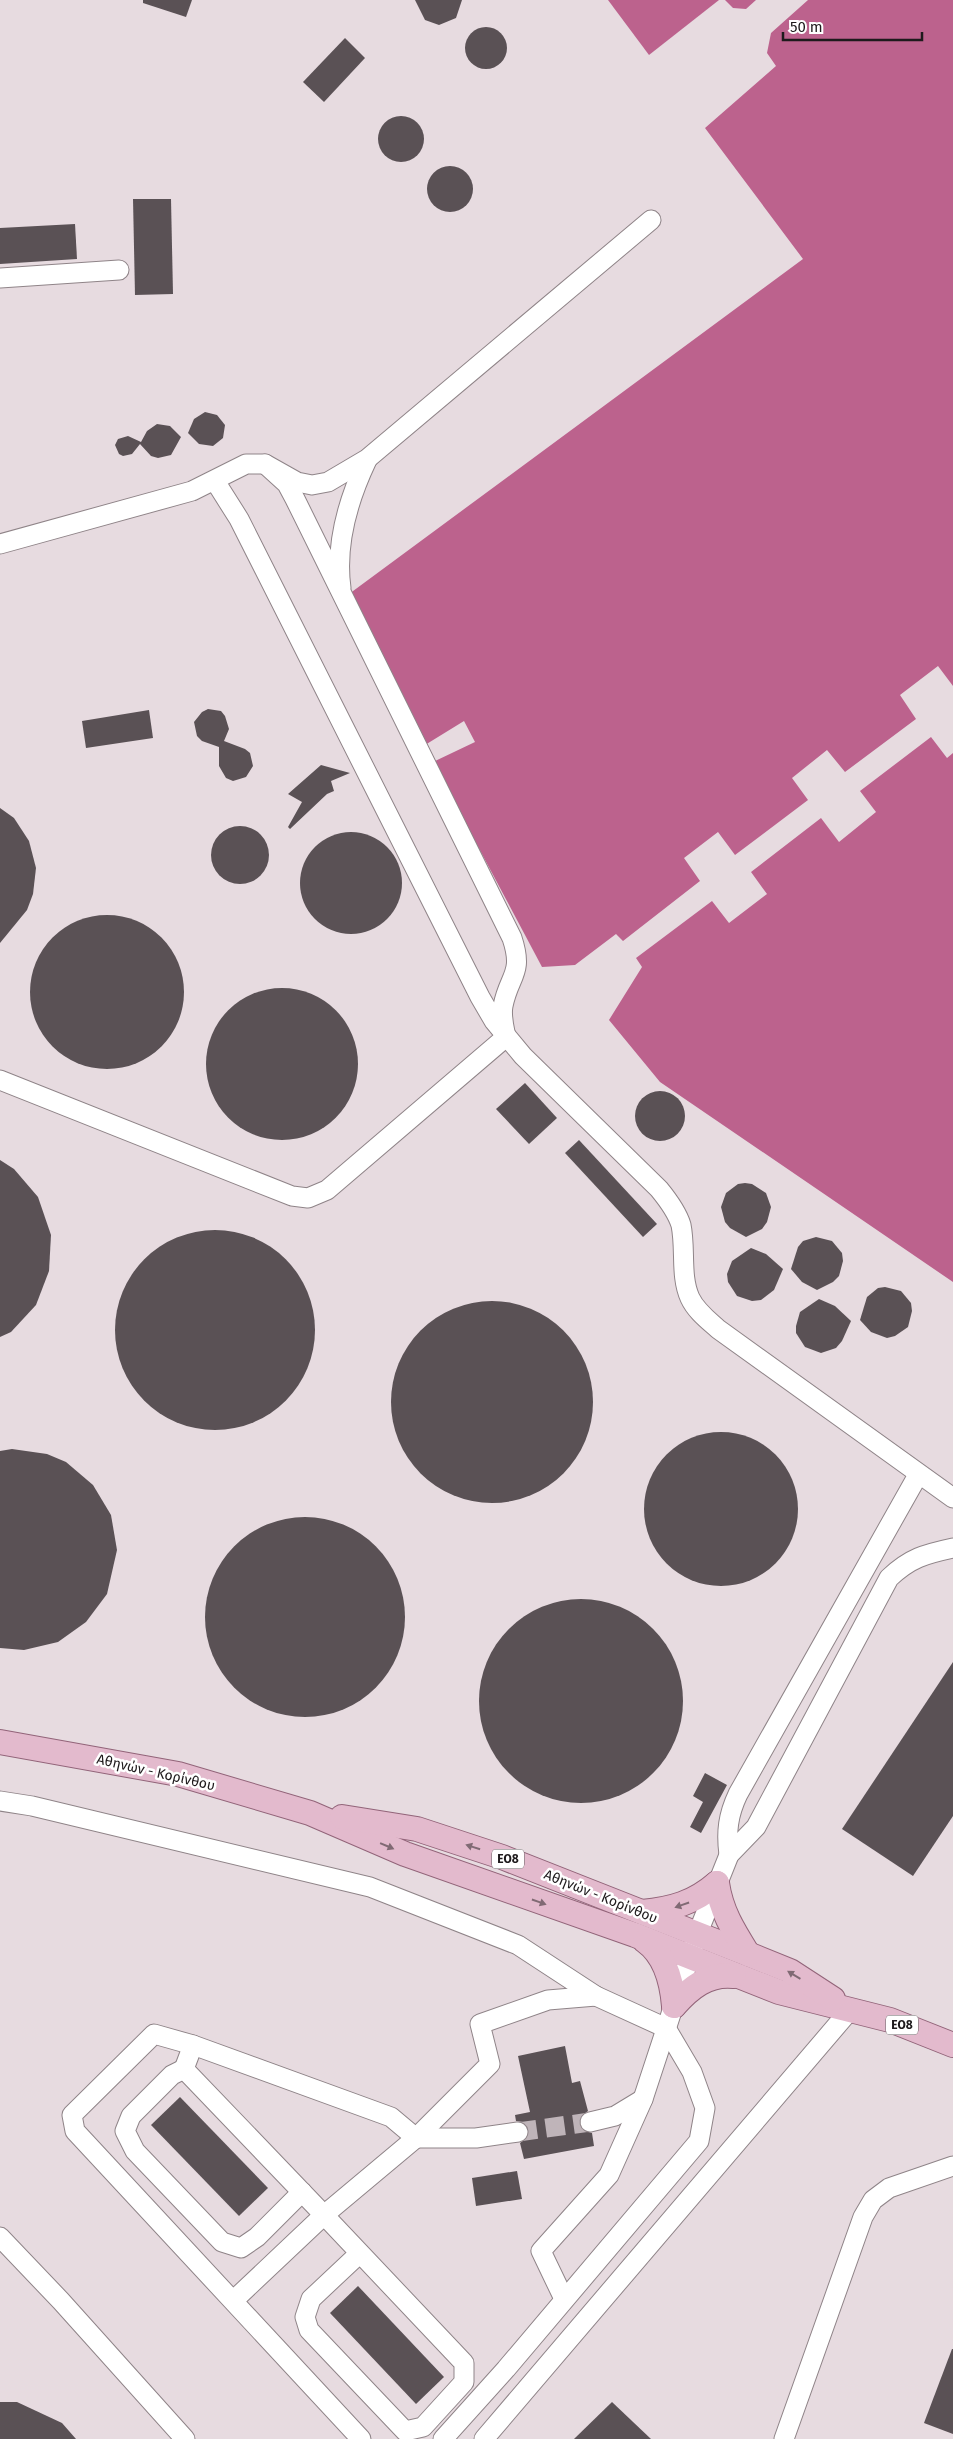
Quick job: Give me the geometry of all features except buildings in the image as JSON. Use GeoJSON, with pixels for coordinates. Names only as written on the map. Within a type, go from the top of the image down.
{"type":"FeatureCollection","features":[{"type":"Feature","properties":{"kind":"main road","name":"Αθηνών - Κορίνθου"},"geometry":{"type":"LineString","coordinates":[[0,1742],[178,1774],[310,1813],[405,1854],[635,1935],[748,1954],[790,1972],[850,2010]]}},
{"type":"Feature","properties":{"kind":"main road","name":"Αθηνών - Κορίνθου"},"geometry":{"type":"LineString","coordinates":[[310,1813],[417,1829],[502,1857],[641,1912],[738,1976],[778,1992],[890,2020],[953,2045]]}},
{"type":"Feature","properties":{"kind":"main road"},"geometry":{"type":"LineString","coordinates":[[641,1912],[669,1909],[687,1904],[703,1895],[717,1883]]}},
{"type":"Feature","properties":{"kind":"main road"},"geometry":{"type":"LineString","coordinates":[[717,1883],[726,1919],[748,1954]]}},
{"type":"Feature","properties":{"kind":"main road"},"geometry":{"type":"LineString","coordinates":[[635,1935],[654,1948],[665,1966],[672,1985],[674,2006]]}},
{"type":"Feature","properties":{"kind":"main road"},"geometry":{"type":"LineString","coordinates":[[674,2006],[687,1992],[703,1981],[721,1974],[738,1976]]}},
{"type":"Feature","properties":{"kind":"street"},"geometry":{"type":"LineString","coordinates":[[0,544],[192,491],[246,464],[265,464],[297,482],[312,485],[328,482],[367,459],[651,220]]}},
{"type":"Feature","properties":{"kind":"street"},"geometry":{"type":"LineString","coordinates":[[0,278],[119,270]]}},
{"type":"Feature","properties":{"kind":"street"},"geometry":{"type":"LineString","coordinates":[[345,604],[339,578],[344,522],[354,488],[367,459]]}},
{"type":"Feature","properties":{"kind":"street"},"geometry":{"type":"LineString","coordinates":[[265,464],[287,484],[512,938],[518,955],[517,970],[503,1005],[506,1037]]}},
{"type":"Feature","properties":{"kind":"street"},"geometry":{"type":"LineString","coordinates":[[215,481],[239,519],[480,997],[506,1037],[541,1074],[659,1189],[672,1206],[680,1225],[685,1275],[690,1297],[701,1314],[718,1330],[918,1475],[953,1498]]}},
{"type":"Feature","properties":{"kind":"street"},"geometry":{"type":"LineString","coordinates":[[0,1080],[292,1196],[308,1198],[327,1190],[506,1037]]}},
{"type":"Feature","properties":{"kind":"street"},"geometry":{"type":"LineString","coordinates":[[729,1855],[726,1834],[729,1813],[738,1794],[918,1475]]}},
{"type":"Feature","properties":{"kind":"street"},"geometry":{"type":"LineString","coordinates":[[564,2299],[542,2251],[608,2175],[642,2099],[693,1946],[729,1855],[756,1827],[889,1578],[902,1565],[917,1556],[953,1548]]}},
{"type":"Feature","properties":{"kind":"street"},"geometry":{"type":"LineString","coordinates":[[0,1801],[61,1812],[370,1888],[518,1945],[596,1996],[666,2028],[692,2072],[705,2108],[699,2141],[506,2369],[443,2439]]}},
{"type":"Feature","properties":{"kind":"street"},"geometry":{"type":"LineString","coordinates":[[234,2300],[324,2215],[416,2138],[490,2064],[480,2024],[548,2000],[596,1996]]}},
{"type":"Feature","properties":{"kind":"street"},"geometry":{"type":"LineString","coordinates":[[484,2439],[850,2010]]}},
{"type":"Feature","properties":{"kind":"street"},"geometry":{"type":"LineString","coordinates":[[361,2439],[234,2300],[75,2131],[72,2115],[154,2034],[193,2045],[391,2117],[416,2138],[476,2138],[518,2132]]}},
{"type":"Feature","properties":{"kind":"street"},"geometry":{"type":"LineString","coordinates":[[193,2045],[184,2069],[172,2075],[131,2116],[125,2131],[135,2151],[222,2242],[241,2248],[257,2237],[302,2192]]}},
{"type":"Feature","properties":{"kind":"street"},"geometry":{"type":"LineString","coordinates":[[184,2069],[324,2215],[360,2253],[464,2363],[464,2382],[423,2427],[406,2431],[309,2330],[304,2317],[311,2299],[360,2253]]}},
{"type":"Feature","properties":{"kind":"street"},"geometry":{"type":"LineString","coordinates":[[590,2122],[615,2116],[642,2099]]}},
{"type":"Feature","properties":{"kind":"street"},"geometry":{"type":"LineString","coordinates":[[784,2439],[863,2217],[873,2200],[889,2188],[953,2166]]}},
{"type":"Feature","properties":{"kind":"street"},"geometry":{"type":"LineString","coordinates":[[0,2238],[61,2301],[185,2439]]}},
{"type":"Feature","properties":{"kind":"shaded area"},"geometry":{"type":"Polygon","coordinates":[[[608,0],[719,0],[649,55],[608,0]]]}},
{"type":"Feature","properties":{"kind":"shaded area"},"geometry":{"type":"Polygon","coordinates":[[[725,0],[756,0],[746,9],[733,8],[725,0]]]}},
{"type":"Feature","properties":{"kind":"shaded area"},"geometry":{"type":"Polygon","coordinates":[[[808,0],[953,0],[953,686],[938,666],[900,695],[916,719],[845,772],[827,750],[792,778],[808,800],[735,855],[718,832],[684,858],[700,881],[623,941],[616,934],[575,965],[542,967],[433,762],[475,742],[464,721],[425,745],[349,594],[803,259],[705,128],[776,66],[767,53],[771,33],[808,0]]]}},
{"type":"Feature","properties":{"kind":"shaded area"},"geometry":{"type":"Polygon","coordinates":[[[931,737],[947,758],[953,753],[953,1282],[660,1082],[609,1020],[642,967],[636,958],[712,901],[729,923],[767,894],[751,872],[821,818],[839,842],[876,812],[860,791],[931,737]]]}},
{"type":"Feature","properties":{"kind":"tunnel"},"geometry":{"type":"LineString","coordinates":[[518,2132],[590,2122]]}}]}
